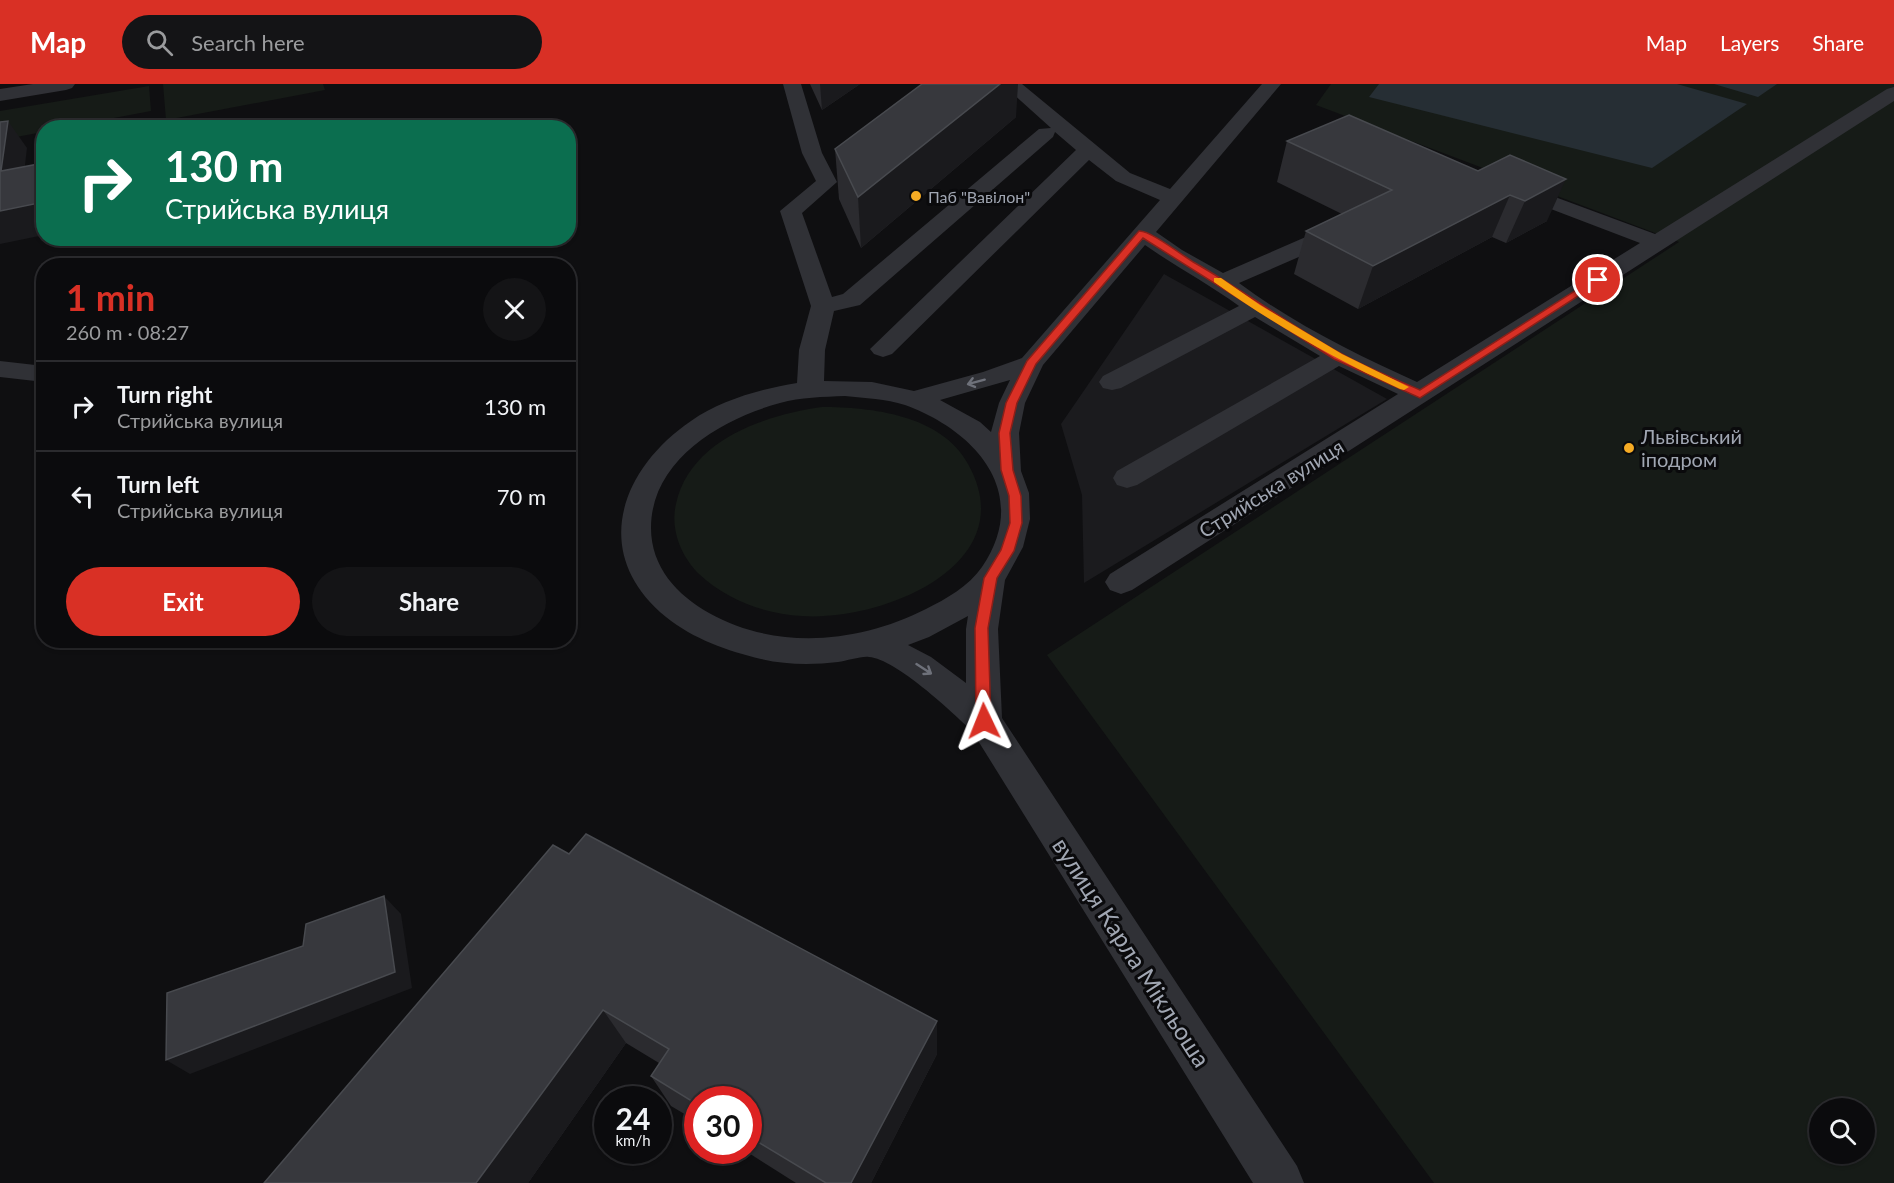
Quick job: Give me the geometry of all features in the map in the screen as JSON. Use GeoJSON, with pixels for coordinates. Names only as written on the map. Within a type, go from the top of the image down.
{"type":"FeatureCollection","features":[{"type":"Feature","properties":{"kind":"street"},"geometry":{"type":"LineString","coordinates":[[0,95],[66,84]]}},
{"type":"Feature","properties":{"kind":"street"},"geometry":{"type":"LineString","coordinates":[[792,84],[812,153],[827,182],[791,212],[823,306],[812,350],[810,390]]}},
{"type":"Feature","properties":{"kind":"street"},"geometry":{"type":"LineString","coordinates":[[1011,84],[1123,177],[1174,198]]}},
{"type":"Feature","properties":{"kind":"street","name":"вулиця Карла Мікльоша"},"geometry":{"type":"LineString","coordinates":[[1007,470],[992,447],[970,427],[944,411],[914,399],[880,391],[845,388],[810,390],[775,396],[741,406],[710,421],[683,439],[660,461],[645,486],[636,513],[636,541],[644,569],[661,594],[687,617],[720,634],[760,646],[804,651],[849,649],[892,640],[924,626],[965,603],[990,578],[1007,551],[1016,523],[1015,496],[1007,470],[1005,433],[1012,403],[1031,363],[1174,198],[1264,85]]}},
{"type":"Feature","properties":{"kind":"street","name":"Стрийська вулиця"},"geometry":{"type":"LineString","coordinates":[[1121,582],[1894,93]]}},
{"type":"Feature","properties":{"kind":"street"},"geometry":{"type":"LineString","coordinates":[[823,306],[851,300],[1046,133]]}},
{"type":"Feature","properties":{"kind":"street"},"geometry":{"type":"LineString","coordinates":[[883,349],[1088,150]]}},
{"type":"Feature","properties":{"kind":"street"},"geometry":{"type":"LineString","coordinates":[[1496,182],[1658,242]]}},
{"type":"Feature","properties":{"kind":"street"},"geometry":{"type":"LineString","coordinates":[[1222,282],[1340,231]]}},
{"type":"Feature","properties":{"kind":"street"},"geometry":{"type":"LineString","coordinates":[[1143,233],[1174,255],[1222,282],[1256,307],[1338,356],[1420,394]]}},
{"type":"Feature","properties":{"kind":"street"},"geometry":{"type":"LineString","coordinates":[[1112,382],[1256,307]]}},
{"type":"Feature","properties":{"kind":"street"},"geometry":{"type":"LineString","coordinates":[[1127,478],[1338,356]]}},
{"type":"Feature","properties":{"kind":"street","name":"вулиця Карла Мікльоша"},"geometry":{"type":"LineString","coordinates":[[914,399],[992,378],[1031,363]]}},
{"type":"Feature","properties":{"kind":"street"},"geometry":{"type":"LineString","coordinates":[[0,369],[36,373]]}},
{"type":"Feature","properties":{"kind":"street","name":"вулиця Карла Мікльоша"},"geometry":{"type":"LineString","coordinates":[[984,721],[982,628],[990,578]]}},
{"type":"Feature","properties":{"kind":"street","name":"вулиця Карла Мікльоша"},"geometry":{"type":"LineString","coordinates":[[872,644],[901,654],[943,682],[984,721],[1280,1183]]}},
{"type":"Feature","properties":{"kind":"shaded area"},"geometry":{"type":"Polygon","coordinates":[[[163,84],[323,84],[325,90],[166,120],[163,84]]]}},
{"type":"Feature","properties":{"kind":"shaded area","name":"Львівський іподром"},"geometry":{"type":"Polygon","coordinates":[[[1331,84],[1894,84],[1894,1183],[1434,1183],[1047,655],[1679,242],[1316,105],[1331,84]]]}},
{"type":"Feature","properties":{"kind":"shaded area"},"geometry":{"type":"Polygon","coordinates":[[[1379,84],[1677,84],[1747,104],[1652,168],[1369,97],[1379,84]]]}},
{"type":"Feature","properties":{"kind":"shaded area"},"geometry":{"type":"Polygon","coordinates":[[[1714,84],[1777,84],[1758,97],[1714,84]]]}},
{"type":"Feature","properties":{"kind":"shaded area"},"geometry":{"type":"Polygon","coordinates":[[[149,86],[151,111],[103,120],[36,120],[36,133],[0,140],[0,111],[149,86]]]}},
{"type":"Feature","properties":{"kind":"shaded area"},"geometry":{"type":"Polygon","coordinates":[[[1164,274],[1387,399],[1084,583],[1082,495],[1061,424],[1164,274]]]}},
{"type":"Feature","properties":{"kind":"shaded area"},"geometry":{"type":"Polygon","coordinates":[[[822,407],[883,412],[923,424],[941,434],[956,447],[968,464],[980,500],[977,531],[961,558],[936,580],[904,597],[869,609],[834,615],[788,615],[760,609],[722,591],[693,567],[678,542],[675,523],[676,504],[684,481],[697,463],[733,434],[778,416],[822,407]]]}},
{"type":"Feature","properties":{"kind":"building"},"geometry":{"type":"Polygon","coordinates":[[[922,84],[1000,84],[858,197],[835,149],[922,84]]]}},
{"type":"Feature","properties":{"kind":"building"},"geometry":{"type":"Polygon","coordinates":[[[1349,115],[1478,171],[1510,155],[1566,179],[1525,201],[1510,195],[1373,266],[1306,231],[1392,190],[1287,141],[1349,115]]]}},
{"type":"Feature","properties":{"kind":"building"},"geometry":{"type":"Polygon","coordinates":[[[8,121],[1,171],[36,164],[36,204],[0,211],[0,122],[8,121]]]}},
{"type":"Feature","properties":{"kind":"building"},"geometry":{"type":"Polygon","coordinates":[[[586,834],[937,1021],[851,1183],[826,1183],[762,1144],[762,1086],[684,1086],[684,1096],[672,1089],[672,1086],[667,1086],[651,1076],[669,1049],[603,1010],[476,1183],[264,1183],[553,845],[569,854],[586,834]]]}},
{"type":"Feature","properties":{"kind":"building"},"geometry":{"type":"Polygon","coordinates":[[[384,896],[395,972],[166,1060],[167,993],[303,946],[306,924],[384,896]]]}},
{"type":"Feature","properties":{"kind":"slow traffic"},"geometry":{"type":"LineString","coordinates":[[1218,280],[1256,307],[1338,356],[1404,387]]}},
{"type":"Feature","properties":{"kind":"place","name":"Паб \"Вавілон\""},"geometry":{"type":"Point","coordinates":[916,196]}},
{"type":"Feature","properties":{"kind":"place","name":"Львівський іподром"},"geometry":{"type":"Point","coordinates":[1629,448]}},
{"type":"Feature","properties":{"kind":"route"},"geometry":{"type":"LineString","coordinates":[[984,721],[982,628],[990,578],[1007,551],[1016,523],[1015,496],[1007,470],[1005,433],[1012,403],[1031,363],[1143,233],[1174,255],[1222,282],[1256,307],[1338,356],[1420,394],[1598,280]]}}]}
